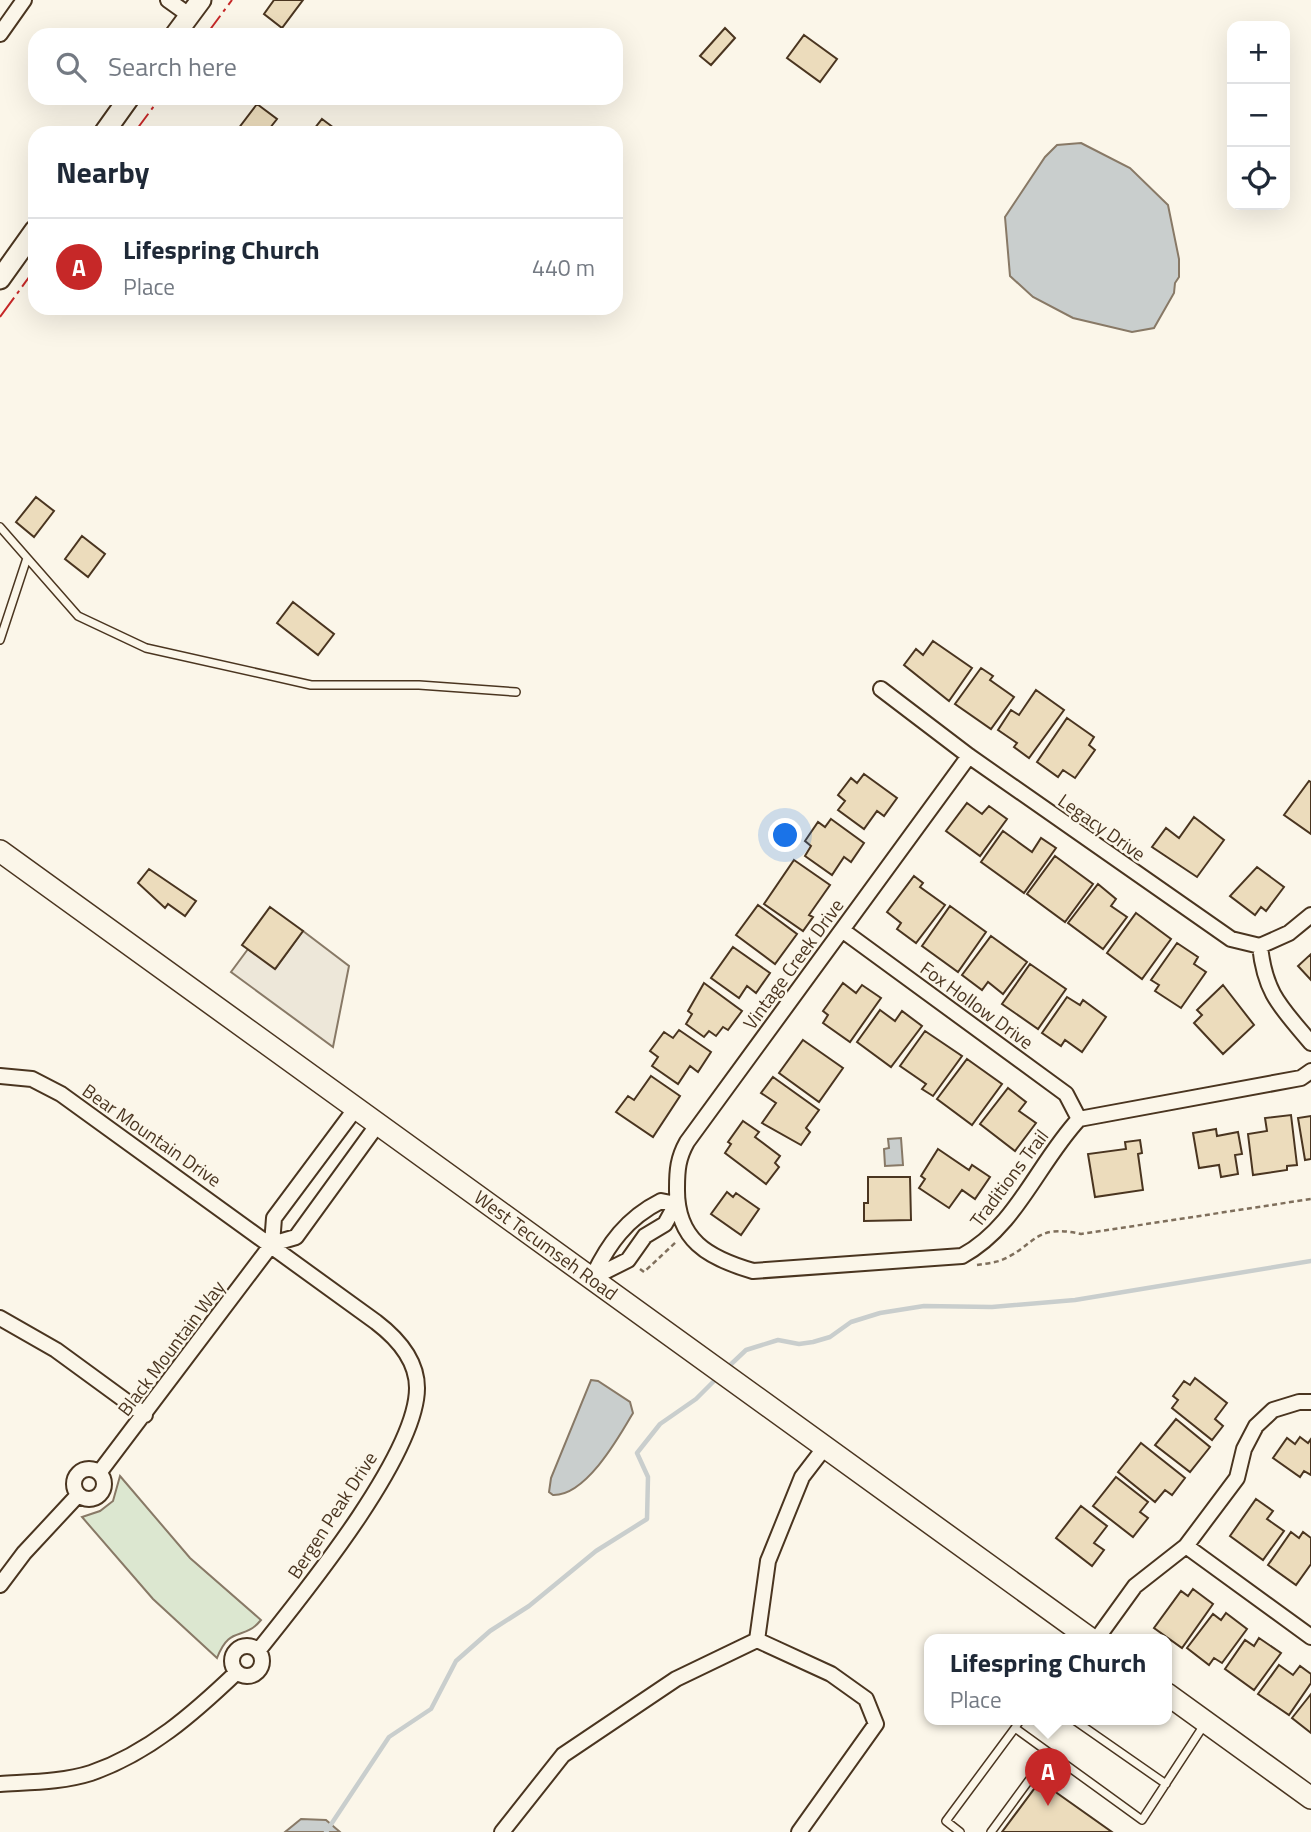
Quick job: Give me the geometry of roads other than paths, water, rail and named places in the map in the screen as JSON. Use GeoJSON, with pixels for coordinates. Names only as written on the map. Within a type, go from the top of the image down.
{"type":"FeatureCollection","features":[{"type":"Feature","properties":{"kind":"main road","name":"West Tecumseh Road"},"geometry":{"type":"LineString","coordinates":[[0,851],[1086,1634]]}},
{"type":"Feature","properties":{"kind":"main road"},"geometry":{"type":"LineString","coordinates":[[1172,1698],[1311,1798]]}},
{"type":"Feature","properties":{"kind":"street"},"geometry":{"type":"LineString","coordinates":[[0,34],[24,0]]}},
{"type":"Feature","properties":{"kind":"street"},"geometry":{"type":"LineString","coordinates":[[167,0],[195,8],[180,28]]}},
{"type":"Feature","properties":{"kind":"street"},"geometry":{"type":"LineString","coordinates":[[109,126],[124,105]]}},
{"type":"Feature","properties":{"kind":"street"},"geometry":{"type":"LineString","coordinates":[[0,279],[28,240]]}},
{"type":"Feature","properties":{"kind":"street","name":"Legacy Drive"},"geometry":{"type":"LineString","coordinates":[[881,689],[969,756],[1203,922],[1230,939],[1260,946]]}},
{"type":"Feature","properties":{"kind":"street","name":"Vintage Creek Drive"},"geometry":{"type":"LineString","coordinates":[[676,1205],[677,1160],[687,1142],[969,756]]}},
{"type":"Feature","properties":{"kind":"street"},"geometry":{"type":"LineString","coordinates":[[1311,915],[1289,933],[1260,946],[1263,976],[1277,1003],[1311,1043]]}},
{"type":"Feature","properties":{"kind":"street","name":"Fox Hollow Drive"},"geometry":{"type":"LineString","coordinates":[[842,930],[1066,1094],[1079,1119]]}},
{"type":"Feature","properties":{"kind":"street"},"geometry":{"type":"LineString","coordinates":[[1079,1119],[1301,1078],[1311,1071]]}},
{"type":"Feature","properties":{"kind":"street","name":"Bear Mountain Drive"},"geometry":{"type":"LineString","coordinates":[[0,1076],[32,1079],[61,1094],[272,1244]]}},
{"type":"Feature","properties":{"kind":"street","name":"Black Mountain Way"},"geometry":{"type":"LineString","coordinates":[[99,1473],[272,1244],[274,1218],[356,1108]]}},
{"type":"Feature","properties":{"kind":"street","name":"Traditions Trail"},"geometry":{"type":"LineString","coordinates":[[676,1205],[684,1229],[703,1250],[723,1262],[753,1271],[961,1256],[997,1231],[1079,1119]]}},
{"type":"Feature","properties":{"kind":"street","name":"Black Mountain Way"},"geometry":{"type":"LineString","coordinates":[[272,1244],[296,1237],[378,1124]]}},
{"type":"Feature","properties":{"kind":"street"},"geometry":{"type":"LineString","coordinates":[[662,1201],[676,1205],[665,1224],[645,1236],[628,1260],[592,1278],[608,1246],[629,1222],[662,1201]]}},
{"type":"Feature","properties":{"kind":"street","name":"Bergen Peak Drive"},"geometry":{"type":"LineString","coordinates":[[258,1650],[311,1584],[366,1506],[406,1432],[416,1402],[417,1384],[408,1356],[389,1332],[272,1244]]}},
{"type":"Feature","properties":{"kind":"street"},"geometry":{"type":"LineString","coordinates":[[0,1318],[56,1350],[145,1415]]}},
{"type":"Feature","properties":{"kind":"street"},"geometry":{"type":"LineString","coordinates":[[1099,1634],[1135,1586],[1186,1546],[1237,1478],[1244,1449],[1256,1426],[1273,1410],[1299,1402],[1311,1402]]}},
{"type":"Feature","properties":{"kind":"street"},"geometry":{"type":"LineString","coordinates":[[757,1640],[768,1560],[802,1477],[825,1447]]}},
{"type":"Feature","properties":{"kind":"street","name":"Black Mountain Way"},"geometry":{"type":"LineString","coordinates":[[88,1469],[99,1473],[104,1487],[98,1496],[88,1499],[78,1495],[74,1486],[77,1474],[88,1469]]}},
{"type":"Feature","properties":{"kind":"street","name":"Black Mountain Way"},"geometry":{"type":"LineString","coordinates":[[1,1583],[78,1495]]}},
{"type":"Feature","properties":{"kind":"street"},"geometry":{"type":"LineString","coordinates":[[1186,1546],[1311,1637]]}},
{"type":"Feature","properties":{"kind":"street"},"geometry":{"type":"LineString","coordinates":[[502,1832],[563,1755],[676,1679],[757,1640]]}},
{"type":"Feature","properties":{"kind":"street"},"geometry":{"type":"LineString","coordinates":[[757,1640],[831,1674],[866,1699],[876,1724],[799,1832]]}},
{"type":"Feature","properties":{"kind":"street","name":"Bergen Peak Drive"},"geometry":{"type":"LineString","coordinates":[[245,1647],[258,1650],[262,1661],[256,1673],[247,1676],[237,1672],[233,1663],[236,1651],[245,1647]]}},
{"type":"Feature","properties":{"kind":"street","name":"Bergen Peak Drive"},"geometry":{"type":"LineString","coordinates":[[0,1784],[61,1779],[112,1765],[159,1739],[237,1672]]}},
{"type":"Feature","properties":{"kind":"lane"},"geometry":{"type":"LineString","coordinates":[[0,527],[78,616],[146,648],[311,685],[419,685],[516,692]]}},
{"type":"Feature","properties":{"kind":"lane"},"geometry":{"type":"LineString","coordinates":[[0,640],[27,558]]}},
{"type":"Feature","properties":{"kind":"lane"},"geometry":{"type":"LineString","coordinates":[[1015,1728],[1142,1820],[1206,1722]]}},
{"type":"Feature","properties":{"kind":"lane"},"geometry":{"type":"LineString","coordinates":[[960,1832],[946,1821],[1017,1725]]}},
{"type":"Feature","properties":{"kind":"lane"},"geometry":{"type":"LineString","coordinates":[[1081,1725],[1166,1784]]}},
{"type":"Feature","properties":{"kind":"lane"},"geometry":{"type":"LineString","coordinates":[[991,1832],[1049,1753]]}},
{"type":"Feature","properties":{"kind":"waterway"},"geometry":{"type":"LineString","coordinates":[[726,1369],[746,1350],[778,1340],[799,1344],[813,1342],[830,1337],[851,1322],[880,1313],[924,1306],[992,1307],[1075,1300],[1311,1261]]}},
{"type":"Feature","properties":{"kind":"waterway"},"geometry":{"type":"LineString","coordinates":[[326,1832],[389,1737],[431,1709],[456,1661],[490,1631],[529,1606],[596,1551],[647,1519],[648,1477],[637,1453],[660,1424],[696,1399],[717,1378]]}},
{"type":"Feature","properties":{"kind":"place","name":"Lifespring Church"},"geometry":{"type":"Point","coordinates":[1048,1806]}}]}
